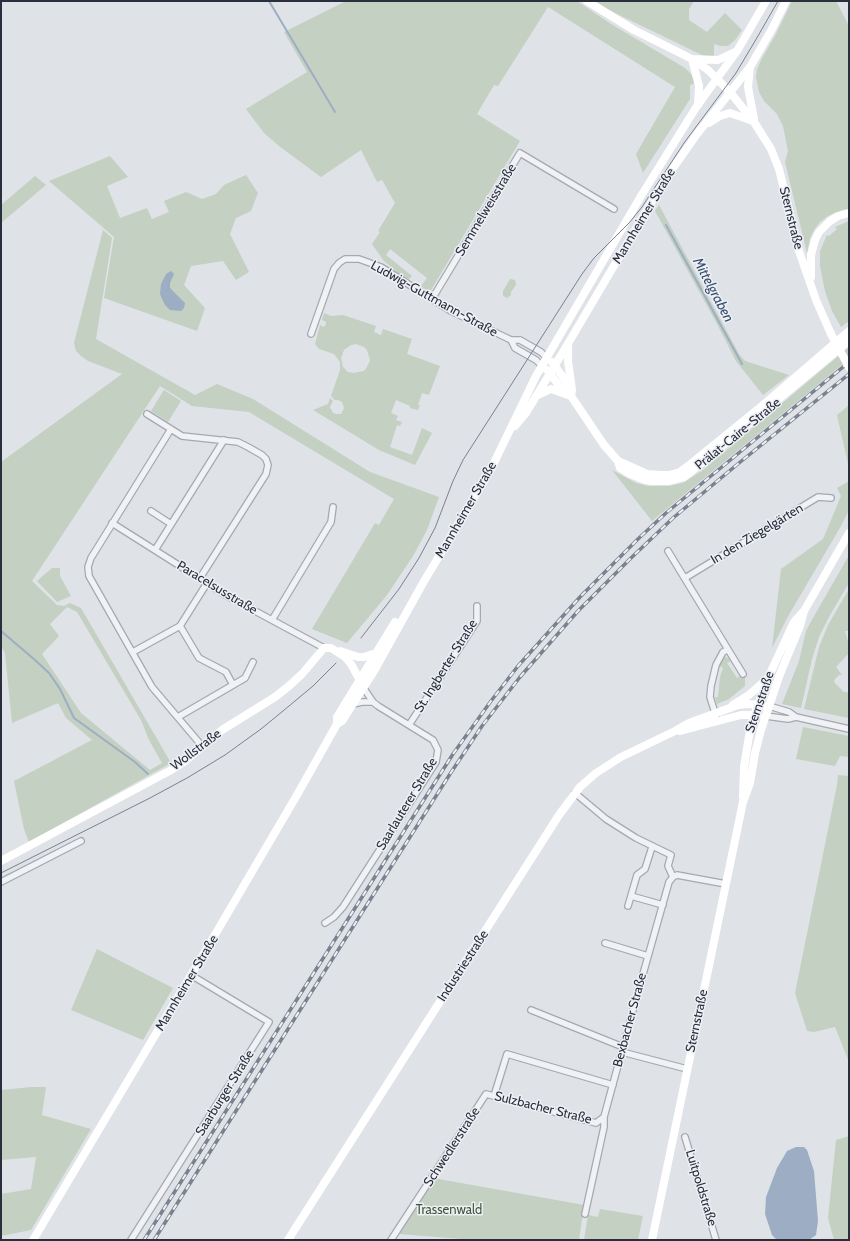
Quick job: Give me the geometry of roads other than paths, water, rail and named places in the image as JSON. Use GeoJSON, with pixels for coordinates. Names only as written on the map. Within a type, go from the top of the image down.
{"type":"FeatureCollection","features":[{"type":"Feature","properties":{"kind":"street"},"geometry":{"type":"LineString","coordinates":[[587,1],[634,30],[692,59],[718,60],[738,51]]}},
{"type":"Feature","properties":{"kind":"street","name":"Mannheimer Straße"},"geometry":{"type":"LineString","coordinates":[[337,724],[337,717],[361,684],[491,469],[522,411],[542,366],[641,196],[698,106],[738,51],[766,1]]}},
{"type":"Feature","properties":{"kind":"street","name":"Mannheimer Straße"},"geometry":{"type":"LineString","coordinates":[[522,411],[535,396],[555,365],[664,181],[696,134],[750,66],[772,29],[786,1]]}},
{"type":"Feature","properties":{"kind":"street"},"geometry":{"type":"LineString","coordinates":[[692,59],[699,86],[698,106]]}},
{"type":"Feature","properties":{"kind":"street","name":"Sternstraße"},"geometry":{"type":"LineString","coordinates":[[692,59],[718,79],[730,92],[754,122],[771,150],[779,169],[799,251],[811,286],[824,320],[849,366]]}},
{"type":"Feature","properties":{"kind":"street"},"geometry":{"type":"LineString","coordinates":[[696,134],[715,118],[724,114],[733,114],[754,122],[748,82],[750,66]]}},
{"type":"Feature","properties":{"kind":"street","name":"Semmelweisstraße"},"geometry":{"type":"LineString","coordinates":[[432,299],[520,153],[614,209]]}},
{"type":"Feature","properties":{"kind":"street"},"geometry":{"type":"LineString","coordinates":[[811,286],[811,255],[815,240],[822,230],[838,216],[849,213]]}},
{"type":"Feature","properties":{"kind":"street","name":"Ludwig-Guttmann-Straße"},"geometry":{"type":"LineString","coordinates":[[311,334],[334,269],[345,259],[359,259],[381,267],[451,311],[511,340],[520,340],[547,358]]}},
{"type":"Feature","properties":{"kind":"street","name":"Prälat-Caire-Straße"},"geometry":{"type":"LineString","coordinates":[[547,358],[555,365],[570,393],[604,445],[618,461],[620,468],[638,478],[652,481],[675,480],[692,472],[809,370],[849,331]]}},
{"type":"Feature","properties":{"kind":"street","name":"Ludwig-Guttmann-Straße"},"geometry":{"type":"LineString","coordinates":[[511,340],[515,348],[536,360],[542,366]]}},
{"type":"Feature","properties":{"kind":"street","name":"Prälat-Caire-Straße"},"geometry":{"type":"LineString","coordinates":[[809,370],[849,341]]}},
{"type":"Feature","properties":{"kind":"street"},"geometry":{"type":"LineString","coordinates":[[535,396],[551,389],[570,393],[567,351],[569,342]]}},
{"type":"Feature","properties":{"kind":"street","name":"Prälat-Caire-Straße"},"geometry":{"type":"LineString","coordinates":[[542,366],[550,372],[570,393]]}},
{"type":"Feature","properties":{"kind":"street"},"geometry":{"type":"LineString","coordinates":[[147,414],[182,436],[238,442],[262,455],[266,459],[268,465],[266,474],[200,578]]}},
{"type":"Feature","properties":{"kind":"street"},"geometry":{"type":"LineString","coordinates":[[171,429],[112,523],[91,558],[88,567],[89,576],[152,687],[202,746]]}},
{"type":"Feature","properties":{"kind":"street"},"geometry":{"type":"LineString","coordinates":[[154,550],[224,440]]}},
{"type":"Feature","properties":{"kind":"street","name":"In den Ziegelgärten"},"geometry":{"type":"LineString","coordinates":[[684,578],[818,497],[831,498]]}},
{"type":"Feature","properties":{"kind":"street"},"geometry":{"type":"LineString","coordinates":[[272,620],[331,522],[333,507]]}},
{"type":"Feature","properties":{"kind":"street"},"geometry":{"type":"LineString","coordinates":[[151,511],[171,524]]}},
{"type":"Feature","properties":{"kind":"street","name":"Paracelsusstraße"},"geometry":{"type":"LineString","coordinates":[[112,523],[230,597],[328,648]]}},
{"type":"Feature","properties":{"kind":"street","name":"Sternstraße"},"geometry":{"type":"LineString","coordinates":[[743,802],[744,767],[749,736],[754,715],[768,678],[794,622],[804,611],[849,533]]}},
{"type":"Feature","properties":{"kind":"street"},"geometry":{"type":"LineString","coordinates":[[668,551],[743,674]]}},
{"type":"Feature","properties":{"kind":"street"},"geometry":{"type":"LineString","coordinates":[[133,652],[180,626],[207,583]]}},
{"type":"Feature","properties":{"kind":"street","name":"Mannheimer Straße"},"geometry":{"type":"LineString","coordinates":[[33,1240],[191,975],[337,724],[342,721],[353,704],[376,653],[413,595],[423,583]]}},
{"type":"Feature","properties":{"kind":"street","name":"St. Ingberter Straße"},"geometry":{"type":"LineString","coordinates":[[409,725],[477,621],[477,606]]}},
{"type":"Feature","properties":{"kind":"street","name":"Sternstraße"},"geometry":{"type":"LineString","coordinates":[[652,1240],[743,802],[750,783],[755,753],[769,706],[800,626],[804,611]]}},
{"type":"Feature","properties":{"kind":"street"},"geometry":{"type":"LineString","coordinates":[[180,626],[199,658],[226,672],[233,684]]}},
{"type":"Feature","properties":{"kind":"street"},"geometry":{"type":"LineString","coordinates":[[328,648],[358,657],[376,653]]}},
{"type":"Feature","properties":{"kind":"street"},"geometry":{"type":"LineString","coordinates":[[328,648],[345,657],[351,664],[361,684]]}},
{"type":"Feature","properties":{"kind":"street","name":"Wollstraße"},"geometry":{"type":"LineString","coordinates":[[1,861],[184,762],[222,730],[275,697],[289,686],[328,648]]}},
{"type":"Feature","properties":{"kind":"street"},"geometry":{"type":"LineString","coordinates":[[716,717],[710,697],[711,686],[716,665],[723,652],[727,650]]}},
{"type":"Feature","properties":{"kind":"street"},"geometry":{"type":"LineString","coordinates":[[178,717],[245,678],[253,662]]}},
{"type":"Feature","properties":{"kind":"street"},"geometry":{"type":"LineString","coordinates":[[729,708],[749,695],[768,678]]}},
{"type":"Feature","properties":{"kind":"street","name":"Saarlauterer Straße"},"geometry":{"type":"LineString","coordinates":[[325,923],[334,918],[343,907],[436,762],[438,750],[434,740],[386,712],[373,702],[361,684]]}},
{"type":"Feature","properties":{"kind":"street"},"geometry":{"type":"LineString","coordinates":[[353,704],[373,702]]}},
{"type":"Feature","properties":{"kind":"street","name":"Industriestraße"},"geometry":{"type":"LineString","coordinates":[[288,1240],[558,815],[575,793],[588,779],[606,766],[632,751],[676,732],[691,729],[716,717],[729,708],[748,704],[769,706]]}},
{"type":"Feature","properties":{"kind":"street"},"geometry":{"type":"LineString","coordinates":[[769,706],[789,712],[796,716],[849,729]]}},
{"type":"Feature","properties":{"kind":"street","name":"Industriestraße"},"geometry":{"type":"LineString","coordinates":[[716,717],[741,715],[766,716]]}},
{"type":"Feature","properties":{"kind":"street"},"geometry":{"type":"LineString","coordinates":[[766,716],[788,719],[796,716]]}},
{"type":"Feature","properties":{"kind":"street"},"geometry":{"type":"LineString","coordinates":[[575,793],[606,819],[652,847],[672,855],[668,866],[673,877],[677,875],[726,884]]}},
{"type":"Feature","properties":{"kind":"street"},"geometry":{"type":"LineString","coordinates":[[1,882],[82,841]]}},
{"type":"Feature","properties":{"kind":"street"},"geometry":{"type":"LineString","coordinates":[[628,906],[637,875],[645,870],[652,847]]}},
{"type":"Feature","properties":{"kind":"street","name":"Bexbacher Straße"},"geometry":{"type":"LineString","coordinates":[[585,1214],[604,1127],[602,1118],[613,1084],[669,882],[673,877]]}},
{"type":"Feature","properties":{"kind":"street"},"geometry":{"type":"LineString","coordinates":[[631,896],[663,904]]}},
{"type":"Feature","properties":{"kind":"street","name":"Bexbacher Straße"},"geometry":{"type":"LineString","coordinates":[[605,943],[648,956]]}},
{"type":"Feature","properties":{"kind":"street","name":"Saarburger Straße"},"geometry":{"type":"LineString","coordinates":[[131,1240],[269,1022],[191,975]]}},
{"type":"Feature","properties":{"kind":"street"},"geometry":{"type":"LineString","coordinates":[[531,1010],[622,1050],[687,1069]]}},
{"type":"Feature","properties":{"kind":"street","name":"Bexbacher Straße"},"geometry":{"type":"LineString","coordinates":[[494,1096],[508,1054],[613,1084]]}},
{"type":"Feature","properties":{"kind":"street","name":"Sulzbacher Straße"},"geometry":{"type":"LineString","coordinates":[[486,1094],[596,1123],[602,1118]]}},
{"type":"Feature","properties":{"kind":"street","name":"Schwedlerstraße"},"geometry":{"type":"LineString","coordinates":[[391,1240],[486,1094]]}},
{"type":"Feature","properties":{"kind":"street","name":"Luitpoldstraße"},"geometry":{"type":"LineString","coordinates":[[685,1137],[716,1240]]}},
{"type":"Feature","properties":{"kind":"water"},"geometry":{"type":"Polygon","coordinates":[[[171,271],[174,274],[170,283],[170,288],[185,303],[184,308],[181,311],[170,310],[165,305],[160,294],[161,284],[166,274],[171,271]]]}},
{"type":"Feature","properties":{"kind":"water"},"geometry":{"type":"Polygon","coordinates":[[[796,1147],[804,1147],[807,1150],[814,1171],[818,1221],[816,1235],[809,1240],[777,1240],[772,1235],[765,1214],[766,1197],[777,1168],[787,1151],[796,1147]]]}},
{"type":"Feature","properties":{"kind":"waterway"},"geometry":{"type":"LineString","coordinates":[[269,1],[335,112]]}},
{"type":"Feature","properties":{"kind":"waterway","name":"Mittelgraben"},"geometry":{"type":"LineString","coordinates":[[666,225],[742,364]]}},
{"type":"Feature","properties":{"kind":"waterway"},"geometry":{"type":"LineString","coordinates":[[1,631],[49,673],[60,689],[74,718],[135,762],[148,774]]}},
{"type":"Feature","properties":{"kind":"tram line"},"geometry":{"type":"LineString","coordinates":[[361,638],[399,589],[419,558],[435,528],[453,481],[463,460],[582,274],[594,258],[629,223],[642,207],[684,143],[736,73],[778,1]]}},
{"type":"Feature","properties":{"kind":"tram line"},"geometry":{"type":"LineString","coordinates":[[1,873],[150,798],[225,755],[283,711],[313,686],[336,663]]}},
{"type":"Feature","properties":{"kind":"railway"},"geometry":{"type":"LineString","coordinates":[[144,1240],[453,754],[518,666],[580,597],[666,513],[849,362]]}},
{"type":"Feature","properties":{"kind":"railway"},"geometry":{"type":"LineString","coordinates":[[154,1240],[450,774],[482,726],[520,677],[578,611],[673,518],[849,374]]}},
{"type":"Feature","properties":{"kind":"park label","name":"Trassenwald"},"geometry":{"type":"Point","coordinates":[449,1210]}}]}
